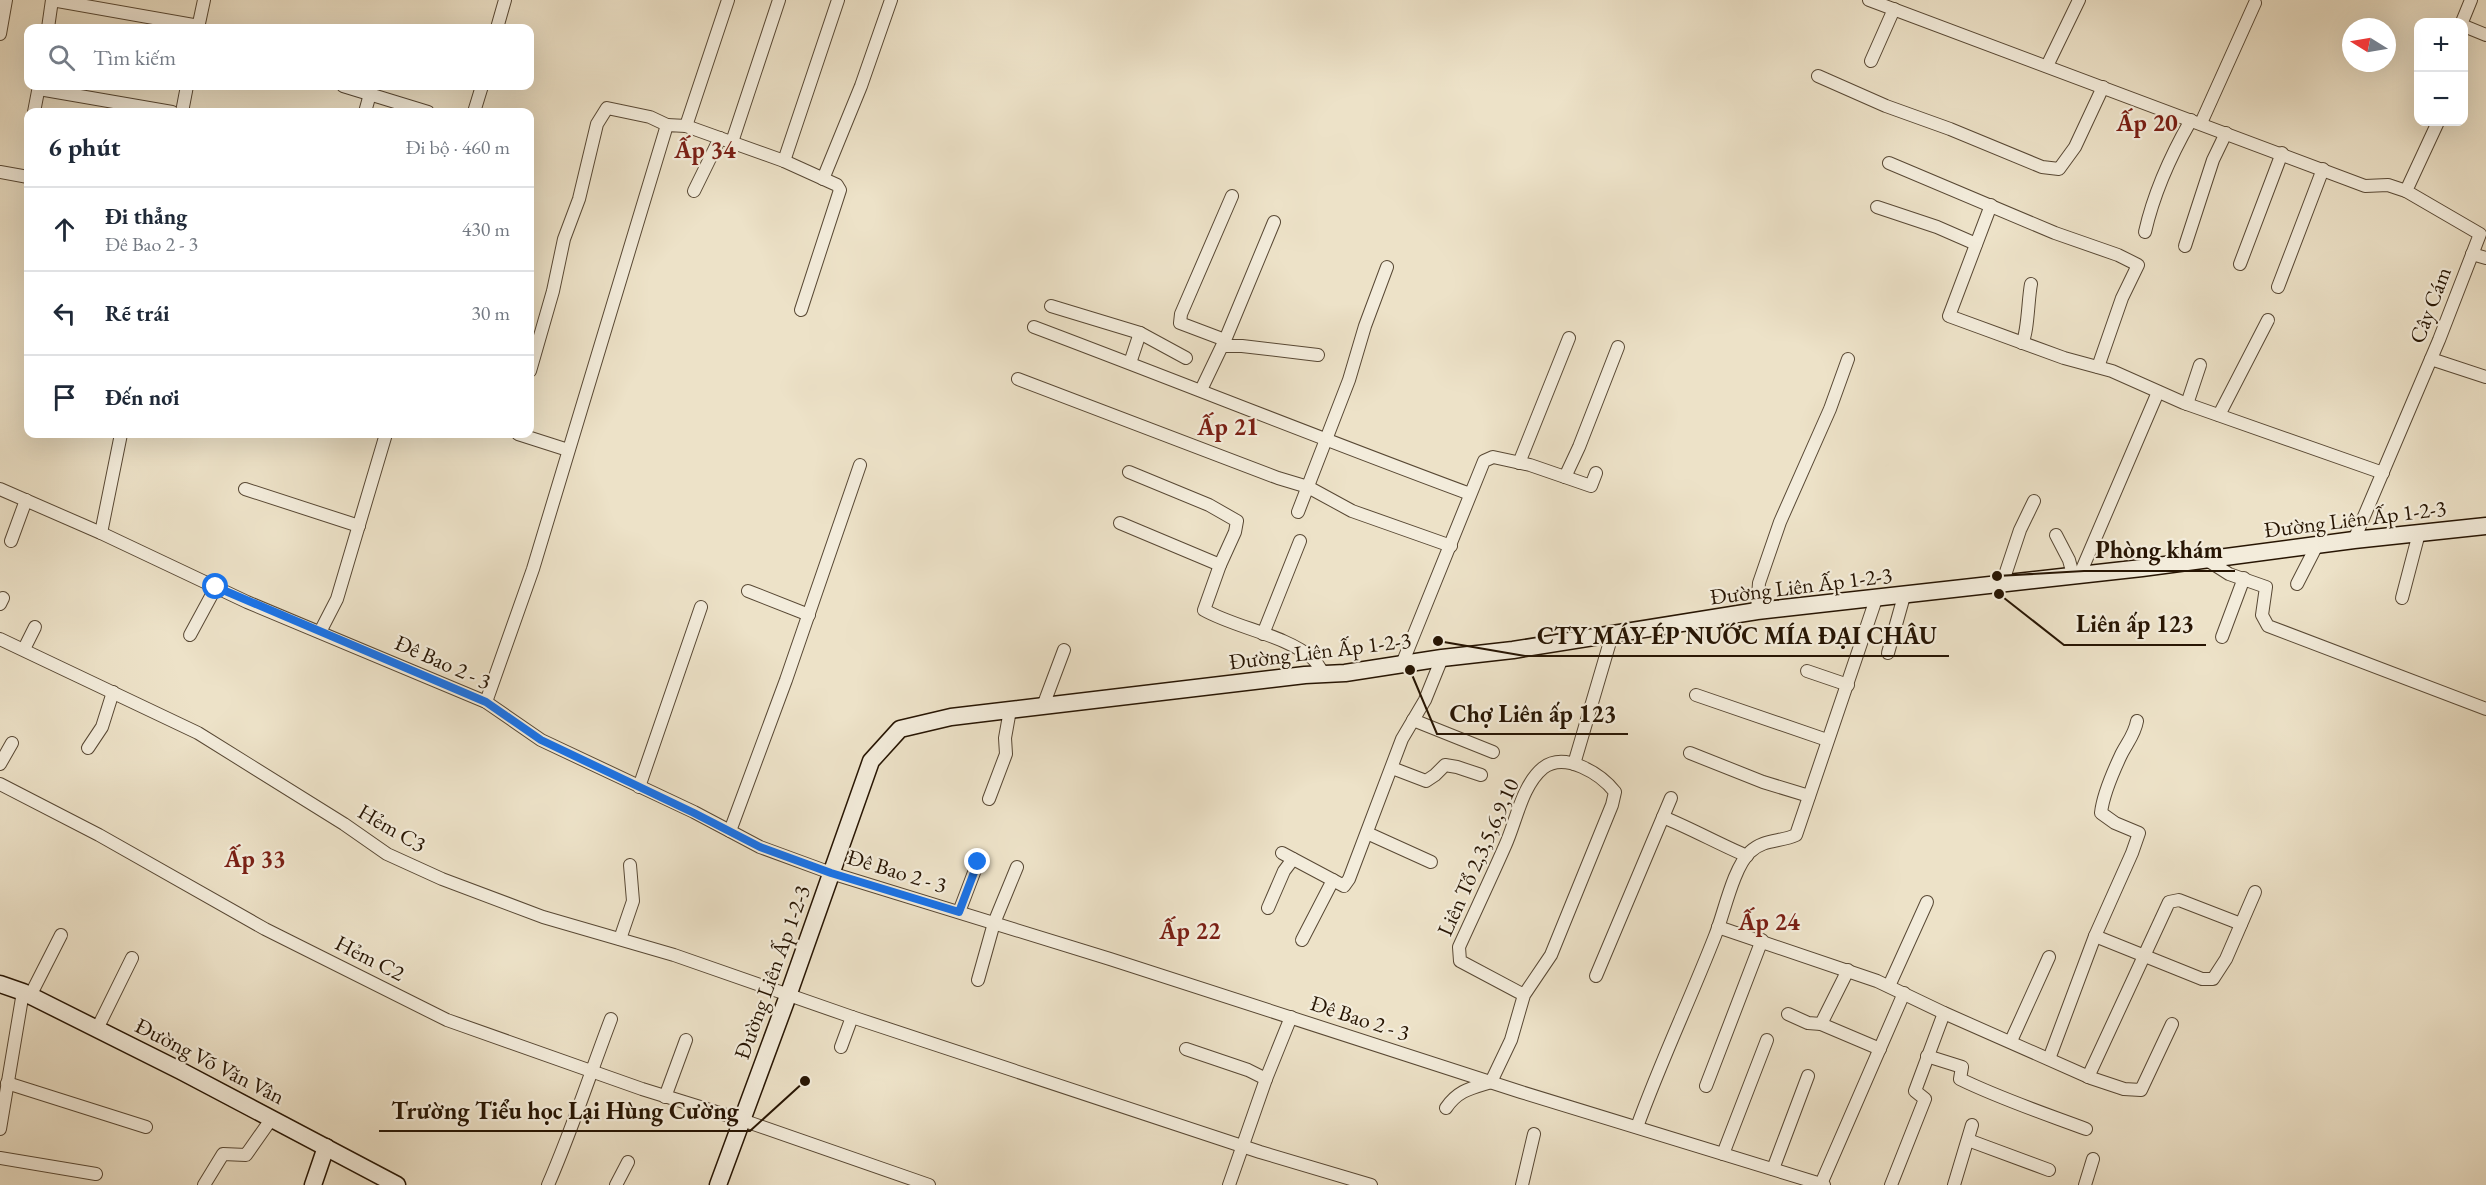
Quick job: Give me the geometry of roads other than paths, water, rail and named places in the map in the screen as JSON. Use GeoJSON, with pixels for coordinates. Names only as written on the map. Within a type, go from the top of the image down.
{"type":"FeatureCollection","features":[{"type":"Feature","properties":{"kind":"street"},"geometry":{"type":"LineString","coordinates":[[0,34],[6,0]]}},
{"type":"Feature","properties":{"kind":"street"},"geometry":{"type":"LineString","coordinates":[[49,24],[52,0],[182,24]]}},
{"type":"Feature","properties":{"kind":"street"},"geometry":{"type":"LineString","coordinates":[[199,24],[204,0]]}},
{"type":"Feature","properties":{"kind":"street"},"geometry":{"type":"LineString","coordinates":[[686,126],[728,0]]}},
{"type":"Feature","properties":{"kind":"street"},"geometry":{"type":"LineString","coordinates":[[732,142],[779,0]]}},
{"type":"Feature","properties":{"kind":"street"},"geometry":{"type":"LineString","coordinates":[[784,161],[838,0]]}},
{"type":"Feature","properties":{"kind":"street"},"geometry":{"type":"LineString","coordinates":[[823,179],[861,86],[891,0]]}},
{"type":"Feature","properties":{"kind":"street"},"geometry":{"type":"LineString","coordinates":[[1869,0],[2029,62],[2047,66],[2366,186],[2388,185],[2406,191],[2436,126]]}},
{"type":"Feature","properties":{"kind":"street"},"geometry":{"type":"LineString","coordinates":[[2047,66],[2079,0]]}},
{"type":"Feature","properties":{"kind":"street"},"geometry":{"type":"LineString","coordinates":[[2465,18],[2471,0]]}},
{"type":"Feature","properties":{"kind":"street"},"geometry":{"type":"LineString","coordinates":[[498,24],[502,1]]}},
{"type":"Feature","properties":{"kind":"street"},"geometry":{"type":"LineString","coordinates":[[2145,232],[2155,196],[2174,149],[2196,121],[2255,3]]}},
{"type":"Feature","properties":{"kind":"street"},"geometry":{"type":"LineString","coordinates":[[1871,61],[1894,9]]}},
{"type":"Feature","properties":{"kind":"street"},"geometry":{"type":"LineString","coordinates":[[2468,26],[2486,35]]}},
{"type":"Feature","properties":{"kind":"street"},"geometry":{"type":"LineString","coordinates":[[1818,76],[1886,106],[1950,129],[2042,167],[2060,169],[2075,147],[2103,87]]}},
{"type":"Feature","properties":{"kind":"street"},"geometry":{"type":"LineString","coordinates":[[35,108],[38,90]]}},
{"type":"Feature","properties":{"kind":"street"},"geometry":{"type":"LineString","coordinates":[[55,90],[151,108]]}},
{"type":"Feature","properties":{"kind":"street"},"geometry":{"type":"LineString","coordinates":[[183,108],[186,90]]}},
{"type":"Feature","properties":{"kind":"street"},"geometry":{"type":"LineString","coordinates":[[356,90],[415,108]]}},
{"type":"Feature","properties":{"kind":"street"},"geometry":{"type":"LineString","coordinates":[[475,108],[481,90]]}},
{"type":"Feature","properties":{"kind":"street"},"geometry":{"type":"LineString","coordinates":[[366,108],[370,94]]}},
{"type":"Feature","properties":{"kind":"street"},"geometry":{"type":"LineString","coordinates":[[534,356],[553,291],[564,239],[579,199],[597,124],[607,108],[650,117],[667,125],[686,126],[784,161],[837,185],[840,190],[801,310]]}},
{"type":"Feature","properties":{"kind":"street"},"geometry":{"type":"LineString","coordinates":[[486,702],[533,568],[667,125]]}},
{"type":"Feature","properties":{"kind":"street"},"geometry":{"type":"LineString","coordinates":[[2185,246],[2213,160],[2226,133]]}},
{"type":"Feature","properties":{"kind":"street"},"geometry":{"type":"LineString","coordinates":[[694,191],[720,138]]}},
{"type":"Feature","properties":{"kind":"street"},"geometry":{"type":"LineString","coordinates":[[2240,264],[2282,153]]}},
{"type":"Feature","properties":{"kind":"street"},"geometry":{"type":"LineString","coordinates":[[1889,163],[2055,233],[2118,255],[2138,265],[2122,298],[2098,367]]}},
{"type":"Feature","properties":{"kind":"street"},"geometry":{"type":"LineString","coordinates":[[2278,287],[2323,169]]}},
{"type":"Feature","properties":{"kind":"street"},"geometry":{"type":"LineString","coordinates":[[0,172],[24,176]]}},
{"type":"Feature","properties":{"kind":"street","name":"Cây Cám"},"geometry":{"type":"LineString","coordinates":[[2354,540],[2431,359],[2480,234],[2406,191]]}},
{"type":"Feature","properties":{"kind":"street"},"geometry":{"type":"LineString","coordinates":[[1232,196],[1181,314],[1180,322],[1224,343],[1318,355]]}},
{"type":"Feature","properties":{"kind":"street"},"geometry":{"type":"LineString","coordinates":[[1991,205],[1949,316],[2022,343],[2098,367],[2187,404],[2383,473]]}},
{"type":"Feature","properties":{"kind":"street"},"geometry":{"type":"LineString","coordinates":[[1877,207],[1937,227],[1976,244]]}},
{"type":"Feature","properties":{"kind":"street"},"geometry":{"type":"LineString","coordinates":[[1201,390],[1224,343],[1274,222]]}},
{"type":"Feature","properties":{"kind":"street"},"geometry":{"type":"LineString","coordinates":[[2472,254],[2486,258]]}},
{"type":"Feature","properties":{"kind":"street"},"geometry":{"type":"LineString","coordinates":[[1298,512],[1327,440],[1387,267]]}},
{"type":"Feature","properties":{"kind":"street"},"geometry":{"type":"LineString","coordinates":[[2022,343],[2025,337],[2026,308],[2031,284]]}},
{"type":"Feature","properties":{"kind":"street"},"geometry":{"type":"LineString","coordinates":[[1051,306],[1140,333],[1186,358]]}},
{"type":"Feature","properties":{"kind":"street"},"geometry":{"type":"LineString","coordinates":[[2219,415],[2268,320]]}},
{"type":"Feature","properties":{"kind":"street"},"geometry":{"type":"LineString","coordinates":[[1034,327],[1470,494]]}},
{"type":"Feature","properties":{"kind":"street"},"geometry":{"type":"LineString","coordinates":[[1130,363],[1140,333]]}},
{"type":"Feature","properties":{"kind":"street"},"geometry":{"type":"LineString","coordinates":[[1519,463],[1569,338]]}},
{"type":"Feature","properties":{"kind":"street"},"geometry":{"type":"LineString","coordinates":[[1565,477],[1618,347]]}},
{"type":"Feature","properties":{"kind":"street"},"geometry":{"type":"LineString","coordinates":[[1757,611],[1759,583],[1780,522],[1830,409],[1848,359]]}},
{"type":"Feature","properties":{"kind":"street"},"geometry":{"type":"LineString","coordinates":[[2431,359],[2486,377]]}},
{"type":"Feature","properties":{"kind":"street"},"geometry":{"type":"LineString","coordinates":[[2187,404],[2200,365]]}},
{"type":"Feature","properties":{"kind":"street"},"geometry":{"type":"LineString","coordinates":[[1018,379],[1308,488],[1352,511],[1451,546]]}},
{"type":"Feature","properties":{"kind":"street"},"geometry":{"type":"LineString","coordinates":[[2076,574],[2158,392]]}},
{"type":"Feature","properties":{"kind":"street"},"geometry":{"type":"LineString","coordinates":[[101,533],[120,438]]}},
{"type":"Feature","properties":{"kind":"street"},"geometry":{"type":"LineString","coordinates":[[320,632],[337,599],[385,438]]}},
{"type":"Feature","properties":{"kind":"street"},"geometry":{"type":"LineString","coordinates":[[530,438],[568,450]]}},
{"type":"Feature","properties":{"kind":"street"},"geometry":{"type":"LineString","coordinates":[[1402,664],[1484,461],[1493,457],[1519,463],[1591,486],[1596,473]]}},
{"type":"Feature","properties":{"kind":"street"},"geometry":{"type":"LineString","coordinates":[[730,831],[809,615],[860,465]]}},
{"type":"Feature","properties":{"kind":"street"},"geometry":{"type":"LineString","coordinates":[[1129,472],[1209,505],[1237,521],[1235,532],[1204,610],[1220,619],[1278,639],[1313,658],[1324,674]]}},
{"type":"Feature","properties":{"kind":"street","name":"Đê Bao 2 - 3"},"geometry":{"type":"LineString","coordinates":[[0,489],[216,587],[486,702],[541,740],[760,847],[831,873],[1823,1185]]}},
{"type":"Feature","properties":{"kind":"street"},"geometry":{"type":"LineString","coordinates":[[245,489],[359,526]]}},
{"type":"Feature","properties":{"kind":"street"},"geometry":{"type":"LineString","coordinates":[[11,541],[26,500]]}},
{"type":"Feature","properties":{"kind":"street"},"geometry":{"type":"LineString","coordinates":[[2002,584],[2020,530],[2034,501]]}},
{"type":"Feature","properties":{"kind":"street"},"geometry":{"type":"LineString","coordinates":[[1120,523],[1220,565]]}},
{"type":"Feature","properties":{"kind":"street","name":"Đường Liên Ấp 1-2-3"},"geometry":{"type":"LineString","coordinates":[[718,1185],[871,761],[900,729],[951,717],[1345,673],[1612,635],[1757,611],[1904,596],[2354,540],[2486,526]]}},
{"type":"Feature","properties":{"kind":"street"},"geometry":{"type":"LineString","coordinates":[[2402,598],[2419,533]]}},
{"type":"Feature","properties":{"kind":"street"},"geometry":{"type":"LineString","coordinates":[[2056,535],[2076,574]]}},
{"type":"Feature","properties":{"kind":"street"},"geometry":{"type":"LineString","coordinates":[[1263,634],[1300,541]]}},
{"type":"Feature","properties":{"kind":"street"},"geometry":{"type":"LineString","coordinates":[[2297,584],[2317,545]]}},
{"type":"Feature","properties":{"kind":"street"},"geometry":{"type":"LineString","coordinates":[[2207,560],[2229,574],[2266,587],[2262,615],[2268,626],[2486,709]]}},
{"type":"Feature","properties":{"kind":"street"},"geometry":{"type":"LineString","coordinates":[[2222,637],[2244,578]]}},
{"type":"Feature","properties":{"kind":"street"},"geometry":{"type":"LineString","coordinates":[[190,635],[216,587]]}},
{"type":"Feature","properties":{"kind":"street"},"geometry":{"type":"LineString","coordinates":[[748,591],[809,615]]}},
{"type":"Feature","properties":{"kind":"street"},"geometry":{"type":"LineString","coordinates":[[1888,653],[1904,596]]}},
{"type":"Feature","properties":{"kind":"street"},"geometry":{"type":"LineString","coordinates":[[1637,1127],[1736,877],[1747,856],[1764,843],[1784,841],[1796,835],[1876,599]]}},
{"type":"Feature","properties":{"kind":"street"},"geometry":{"type":"LineString","coordinates":[[639,787],[701,607]]}},
{"type":"Feature","properties":{"kind":"street"},"geometry":{"type":"LineString","coordinates":[[24,650],[35,627]]}},
{"type":"Feature","properties":{"kind":"street"},"geometry":{"type":"LineString","coordinates":[[1446,1108],[1463,1090],[1491,1082],[1511,1040],[1524,995],[1551,955],[1615,792],[1604,778],[1574,764],[1612,635]]}},
{"type":"Feature","properties":{"kind":"street","name":"Hẻm C3"},"geometry":{"type":"LineString","coordinates":[[0,639],[198,733],[344,824],[387,854],[442,879],[526,910],[789,993],[852,1017],[1243,1146],[1371,1185]]}},
{"type":"Feature","properties":{"kind":"street"},"geometry":{"type":"LineString","coordinates":[[1043,706],[1064,650]]}},
{"type":"Feature","properties":{"kind":"street"},"geometry":{"type":"LineString","coordinates":[[1268,908],[1284,871],[1287,856],[1344,886],[1349,879],[1401,739],[1425,700],[1442,658]]}},
{"type":"Feature","properties":{"kind":"street"},"geometry":{"type":"LineString","coordinates":[[1807,671],[1848,685]]}},
{"type":"Feature","properties":{"kind":"street"},"geometry":{"type":"LineString","coordinates":[[88,748],[102,728],[113,692]]}},
{"type":"Feature","properties":{"kind":"street"},"geometry":{"type":"LineString","coordinates":[[1696,695],[1827,740]]}},
{"type":"Feature","properties":{"kind":"street"},"geometry":{"type":"LineString","coordinates":[[989,799],[1006,754],[1005,738],[1010,710]]}},
{"type":"Feature","properties":{"kind":"street"},"geometry":{"type":"LineString","coordinates":[[1413,720],[1492,752]]}},
{"type":"Feature","properties":{"kind":"street"},"geometry":{"type":"LineString","coordinates":[[2049,1059],[2095,936],[2132,854],[2139,833],[2115,823],[2101,813],[2102,804],[2121,756],[2135,732],[2137,721]]}},
{"type":"Feature","properties":{"kind":"street"},"geometry":{"type":"LineString","coordinates":[[0,764],[12,743]]}},
{"type":"Feature","properties":{"kind":"street"},"geometry":{"type":"LineString","coordinates":[[1690,753],[1763,782],[1809,796]]}},
{"type":"Feature","properties":{"kind":"street","name":"Liên Tổ 2,3,5,6,9,10"},"geometry":{"type":"LineString","coordinates":[[1524,995],[1460,961],[1459,947],[1506,844],[1525,793],[1543,768],[1559,761],[1574,764]]}},
{"type":"Feature","properties":{"kind":"street"},"geometry":{"type":"LineString","coordinates":[[1392,768],[1426,781],[1445,765],[1480,775]]}},
{"type":"Feature","properties":{"kind":"street","name":"Hẻm C2"},"geometry":{"type":"LineString","coordinates":[[0,784],[99,835],[265,929],[447,1020],[665,1097],[742,1120],[929,1185]]}},
{"type":"Feature","properties":{"kind":"street"},"geometry":{"type":"LineString","coordinates":[[1596,976],[1671,798]]}},
{"type":"Feature","properties":{"kind":"street"},"geometry":{"type":"LineString","coordinates":[[1663,817],[1747,856]]}},
{"type":"Feature","properties":{"kind":"street"},"geometry":{"type":"LineString","coordinates":[[1367,833],[1431,862]]}},
{"type":"Feature","properties":{"kind":"street"},"geometry":{"type":"LineString","coordinates":[[959,912],[978,862]]}},
{"type":"Feature","properties":{"kind":"street"},"geometry":{"type":"LineString","coordinates":[[620,939],[633,902],[630,865]]}},
{"type":"Feature","properties":{"kind":"street"},"geometry":{"type":"LineString","coordinates":[[978,980],[994,923],[1017,867]]}},
{"type":"Feature","properties":{"kind":"street"},"geometry":{"type":"LineString","coordinates":[[1302,940],[1333,880]]}},
{"type":"Feature","properties":{"kind":"street"},"geometry":{"type":"LineString","coordinates":[[2095,936],[2202,979],[2213,979],[2226,959],[2255,892]]}},
{"type":"Feature","properties":{"kind":"street"},"geometry":{"type":"LineString","coordinates":[[2088,1077],[2169,902],[2174,899],[2241,924]]}},
{"type":"Feature","properties":{"kind":"street"},"geometry":{"type":"LineString","coordinates":[[1889,986],[1927,902]]}},
{"type":"Feature","properties":{"kind":"street"},"geometry":{"type":"LineString","coordinates":[[1718,927],[1762,940],[1889,986],[2088,1077],[2124,1089],[2141,1090],[2172,1024]]}},
{"type":"Feature","properties":{"kind":"street"},"geometry":{"type":"LineString","coordinates":[[0,1124],[7,1083],[6,1052],[26,994],[61,935]]}},
{"type":"Feature","properties":{"kind":"street"},"geometry":{"type":"LineString","coordinates":[[1706,1086],[1762,940]]}},
{"type":"Feature","properties":{"kind":"street"},"geometry":{"type":"LineString","coordinates":[[2011,1041],[2049,957]]}},
{"type":"Feature","properties":{"kind":"street"},"geometry":{"type":"LineString","coordinates":[[97,1029],[132,958]]}},
{"type":"Feature","properties":{"kind":"street"},"geometry":{"type":"LineString","coordinates":[[1821,1024],[1848,970]]}},
{"type":"Feature","properties":{"kind":"street","name":"Đường Võ Văn Vân"},"geometry":{"type":"LineString","coordinates":[[0,984],[26,994],[97,1029],[397,1185]]}},
{"type":"Feature","properties":{"kind":"street"},"geometry":{"type":"LineString","coordinates":[[1823,1185],[1904,993]]}},
{"type":"Feature","properties":{"kind":"street"},"geometry":{"type":"LineString","coordinates":[[1891,1185],[1925,1099],[1915,1091],[1944,1013]]}},
{"type":"Feature","properties":{"kind":"street"},"geometry":{"type":"LineString","coordinates":[[1788,1014],[1808,1023],[1821,1024],[1880,1049]]}},
{"type":"Feature","properties":{"kind":"street"},"geometry":{"type":"LineString","coordinates":[[841,1047],[852,1017]]}},
{"type":"Feature","properties":{"kind":"street"},"geometry":{"type":"LineString","coordinates":[[1229,1185],[1266,1079],[1291,1017]]}},
{"type":"Feature","properties":{"kind":"street"},"geometry":{"type":"LineString","coordinates":[[549,1185],[572,1129],[611,1018]]}},
{"type":"Feature","properties":{"kind":"street"},"geometry":{"type":"LineString","coordinates":[[665,1097],[686,1040]]}},
{"type":"Feature","properties":{"kind":"street"},"geometry":{"type":"LineString","coordinates":[[1723,1154],[1767,1040]]}},
{"type":"Feature","properties":{"kind":"street"},"geometry":{"type":"LineString","coordinates":[[1186,1049],[1248,1070],[1266,1079]]}},
{"type":"Feature","properties":{"kind":"street"},"geometry":{"type":"LineString","coordinates":[[1928,1056],[1962,1067],[1960,1079],[2086,1129]]}},
{"type":"Feature","properties":{"kind":"street"},"geometry":{"type":"LineString","coordinates":[[1773,1169],[1808,1076]]}},
{"type":"Feature","properties":{"kind":"street"},"geometry":{"type":"LineString","coordinates":[[7,1083],[146,1127]]}},
{"type":"Feature","properties":{"kind":"street"},"geometry":{"type":"LineString","coordinates":[[204,1185],[223,1154],[246,1155],[272,1118]]}},
{"type":"Feature","properties":{"kind":"street"},"geometry":{"type":"LineString","coordinates":[[1954,1185],[1972,1125]]}},
{"type":"Feature","properties":{"kind":"street"},"geometry":{"type":"LineString","coordinates":[[1522,1185],[1534,1134]]}},
{"type":"Feature","properties":{"kind":"street"},"geometry":{"type":"LineString","coordinates":[[1968,1140],[2049,1170]]}},
{"type":"Feature","properties":{"kind":"street"},"geometry":{"type":"LineString","coordinates":[[313,1185],[326,1147]]}},
{"type":"Feature","properties":{"kind":"street"},"geometry":{"type":"LineString","coordinates":[[0,1158],[96,1174]]}},
{"type":"Feature","properties":{"kind":"street"},"geometry":{"type":"LineString","coordinates":[[2085,1185],[2093,1159]]}},
{"type":"Feature","properties":{"kind":"street"},"geometry":{"type":"LineString","coordinates":[[616,1185],[628,1162]]}},
{"type":"Feature","properties":{"kind":"place","name":"Phòng khám"},"geometry":{"type":"Point","coordinates":[1997,576]}},
{"type":"Feature","properties":{"kind":"place","name":"Liên ấp 123"},"geometry":{"type":"Point","coordinates":[1999,594]}},
{"type":"Feature","properties":{"kind":"place","name":"CTY MÁY ÉP NƯỚC MÍA ĐẠI CHÂU"},"geometry":{"type":"Point","coordinates":[1438,641]}},
{"type":"Feature","properties":{"kind":"place","name":"Chợ Liên ấp 123"},"geometry":{"type":"Point","coordinates":[1410,670]}},
{"type":"Feature","properties":{"kind":"place","name":"Trường Tiểu học Lại Hùng Cường"},"geometry":{"type":"Point","coordinates":[805,1081]}},
{"type":"Feature","properties":{"kind":"district","name":"Ấp 20"},"geometry":{"type":"Point","coordinates":[2147,122]}},
{"type":"Feature","properties":{"kind":"district","name":"Ấp 34"},"geometry":{"type":"Point","coordinates":[705,149]}},
{"type":"Feature","properties":{"kind":"district","name":"Ấp 21"},"geometry":{"type":"Point","coordinates":[1228,426]}},
{"type":"Feature","properties":{"kind":"district","name":"Ấp 33"},"geometry":{"type":"Point","coordinates":[255,858]}},
{"type":"Feature","properties":{"kind":"district","name":"Ấp 24"},"geometry":{"type":"Point","coordinates":[1769,921]}},
{"type":"Feature","properties":{"kind":"district","name":"Ấp 22"},"geometry":{"type":"Point","coordinates":[1190,930]}}]}
